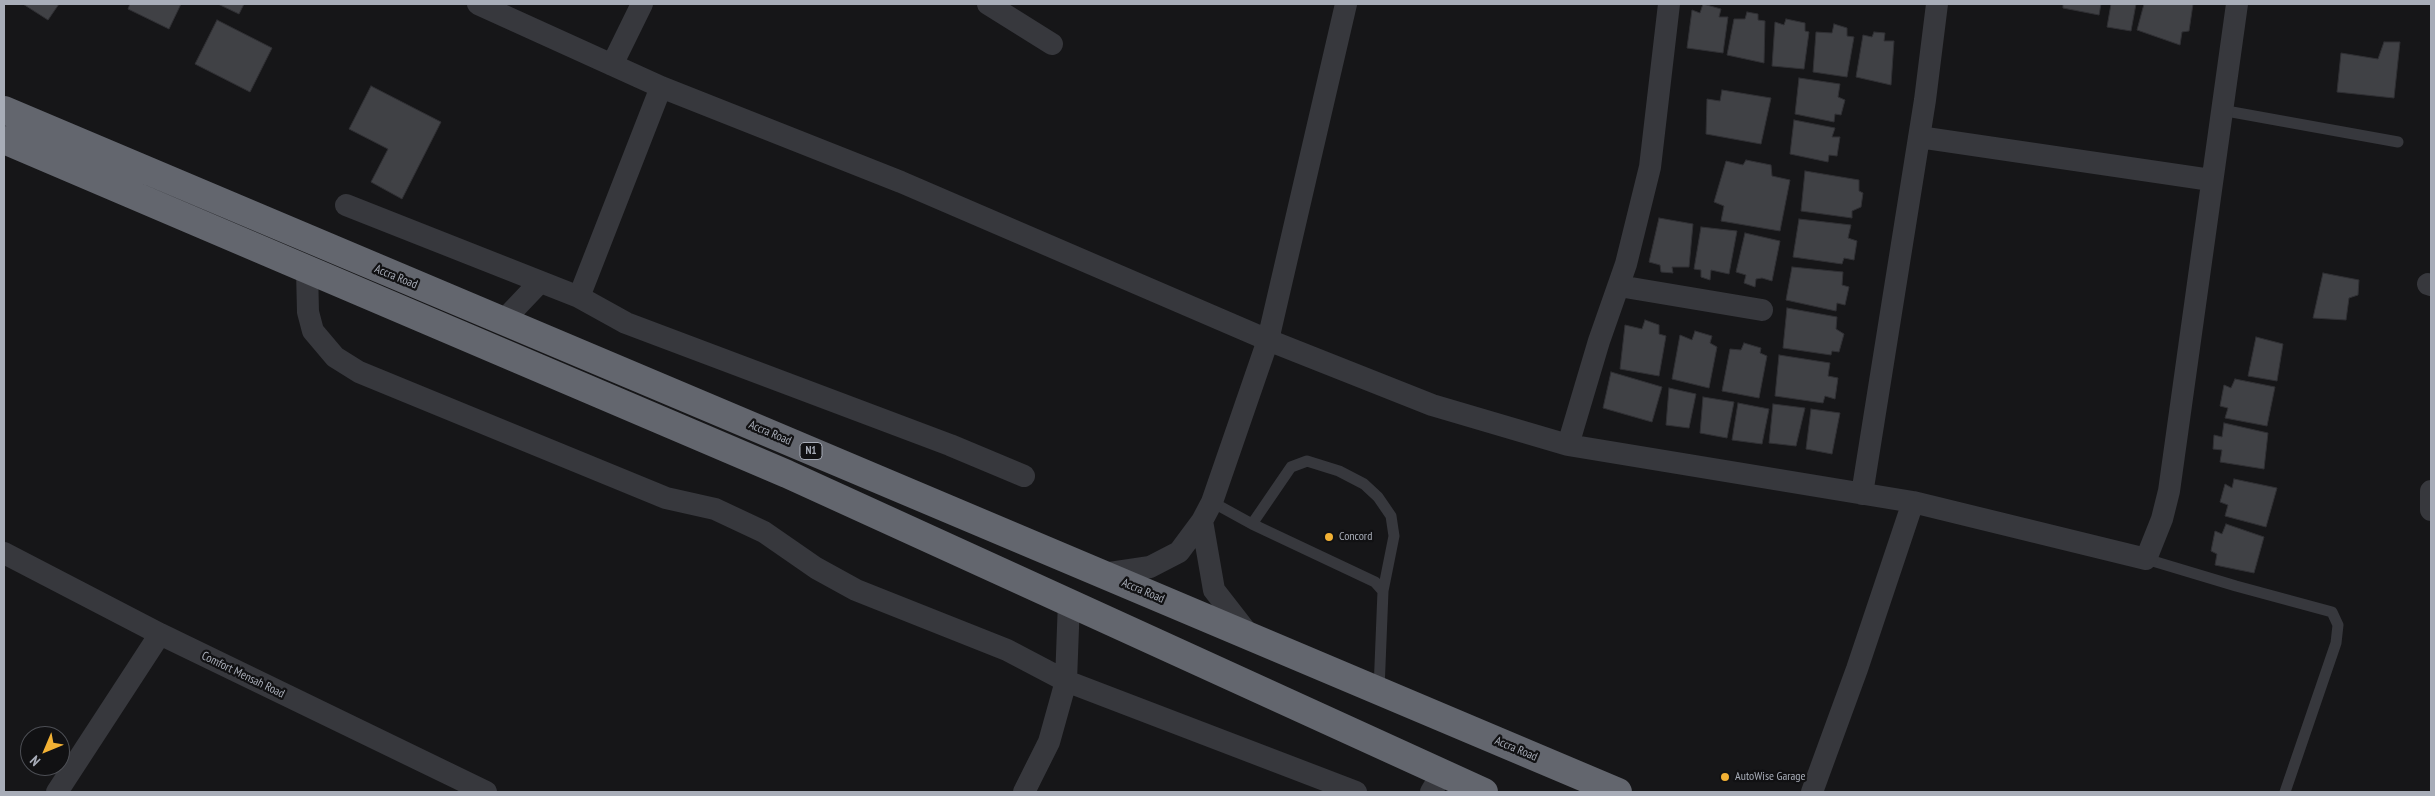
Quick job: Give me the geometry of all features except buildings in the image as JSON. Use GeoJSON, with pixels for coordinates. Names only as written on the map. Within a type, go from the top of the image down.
{"type":"FeatureCollection","features":[{"type":"Feature","properties":{"kind":"highway","name":"Accra Road"},"geometry":{"type":"LineString","coordinates":[[4,110],[1618,792]]}},
{"type":"Feature","properties":{"kind":"highway","name":"N1"},"geometry":{"type":"LineString","coordinates":[[4,140],[787,474],[1069,601],[1437,782],[1484,792]]}},
{"type":"Feature","properties":{"kind":"street"},"geometry":{"type":"LineString","coordinates":[[478,4],[661,87],[901,182],[1268,340],[1432,405],[1568,445],[1912,502],[2146,559],[2162,519],[2170,491],[2211,180],[2237,4]]}},
{"type":"Feature","properties":{"kind":"street"},"geometry":{"type":"LineString","coordinates":[[612,65],[642,4]]}},
{"type":"Feature","properties":{"kind":"street"},"geometry":{"type":"LineString","coordinates":[[988,4],[1052,44]]}},
{"type":"Feature","properties":{"kind":"street"},"geometry":{"type":"LineString","coordinates":[[1103,574],[1150,567],[1179,552],[1207,512],[1268,340],[1346,4]]}},
{"type":"Feature","properties":{"kind":"street"},"geometry":{"type":"LineString","coordinates":[[1568,445],[1626,264],[1650,167],[1669,4]]}},
{"type":"Feature","properties":{"kind":"street"},"geometry":{"type":"LineString","coordinates":[[1862,494],[1919,138],[1937,4]]}},
{"type":"Feature","properties":{"kind":"street"},"geometry":{"type":"LineString","coordinates":[[579,296],[661,87]]}},
{"type":"Feature","properties":{"kind":"street"},"geometry":{"type":"LineString","coordinates":[[1919,138],[2211,180]]}},
{"type":"Feature","properties":{"kind":"street"},"geometry":{"type":"LineString","coordinates":[[346,204],[579,296],[626,323],[950,445],[1024,476]]}},
{"type":"Feature","properties":{"kind":"street"},"geometry":{"type":"LineString","coordinates":[[307,270],[308,312],[313,331],[335,357],[359,372],[666,498],[716,509],[746,522],[816,568],[856,590],[1007,650],[1066,681],[1356,792]]}},
{"type":"Feature","properties":{"kind":"street"},"geometry":{"type":"LineString","coordinates":[[503,321],[540,282]]}},
{"type":"Feature","properties":{"kind":"street"},"geometry":{"type":"LineString","coordinates":[[1619,286],[1762,310]]}},
{"type":"Feature","properties":{"kind":"street"},"geometry":{"type":"LineString","coordinates":[[2431,491],[2431,510]]}},
{"type":"Feature","properties":{"kind":"street"},"geometry":{"type":"LineString","coordinates":[[1815,785],[1912,502]]}},
{"type":"Feature","properties":{"kind":"street"},"geometry":{"type":"LineString","coordinates":[[1207,512],[1214,590],[1249,635]]}},
{"type":"Feature","properties":{"kind":"street","name":"Comfort Mensah Road"},"geometry":{"type":"LineString","coordinates":[[4,553],[160,634],[486,792]]}},
{"type":"Feature","properties":{"kind":"street"},"geometry":{"type":"LineString","coordinates":[[1024,792],[1049,742],[1066,681],[1069,601]]}},
{"type":"Feature","properties":{"kind":"street"},"geometry":{"type":"LineString","coordinates":[[57,792],[160,634]]}},
{"type":"Feature","properties":{"kind":"lane"},"geometry":{"type":"LineString","coordinates":[[2221,110],[2398,142]]}},
{"type":"Feature","properties":{"kind":"lane"},"geometry":{"type":"LineString","coordinates":[[1252,524],[1291,467],[1307,461],[1339,471],[1364,484],[1378,497],[1392,516],[1394,536],[1383,592],[1379,691]]}},
{"type":"Feature","properties":{"kind":"lane"},"geometry":{"type":"LineString","coordinates":[[1207,512],[1252,524],[1361,574],[1375,582],[1383,592]]}},
{"type":"Feature","properties":{"kind":"lane"},"geometry":{"type":"LineString","coordinates":[[2146,559],[2332,612],[2338,625],[2336,643],[2285,792]]}},
{"type":"Feature","properties":{"kind":"place","name":"Concord"},"geometry":{"type":"Point","coordinates":[1329,537]}},
{"type":"Feature","properties":{"kind":"place","name":"AutoWise Garage"},"geometry":{"type":"Point","coordinates":[1725,777]}}]}
